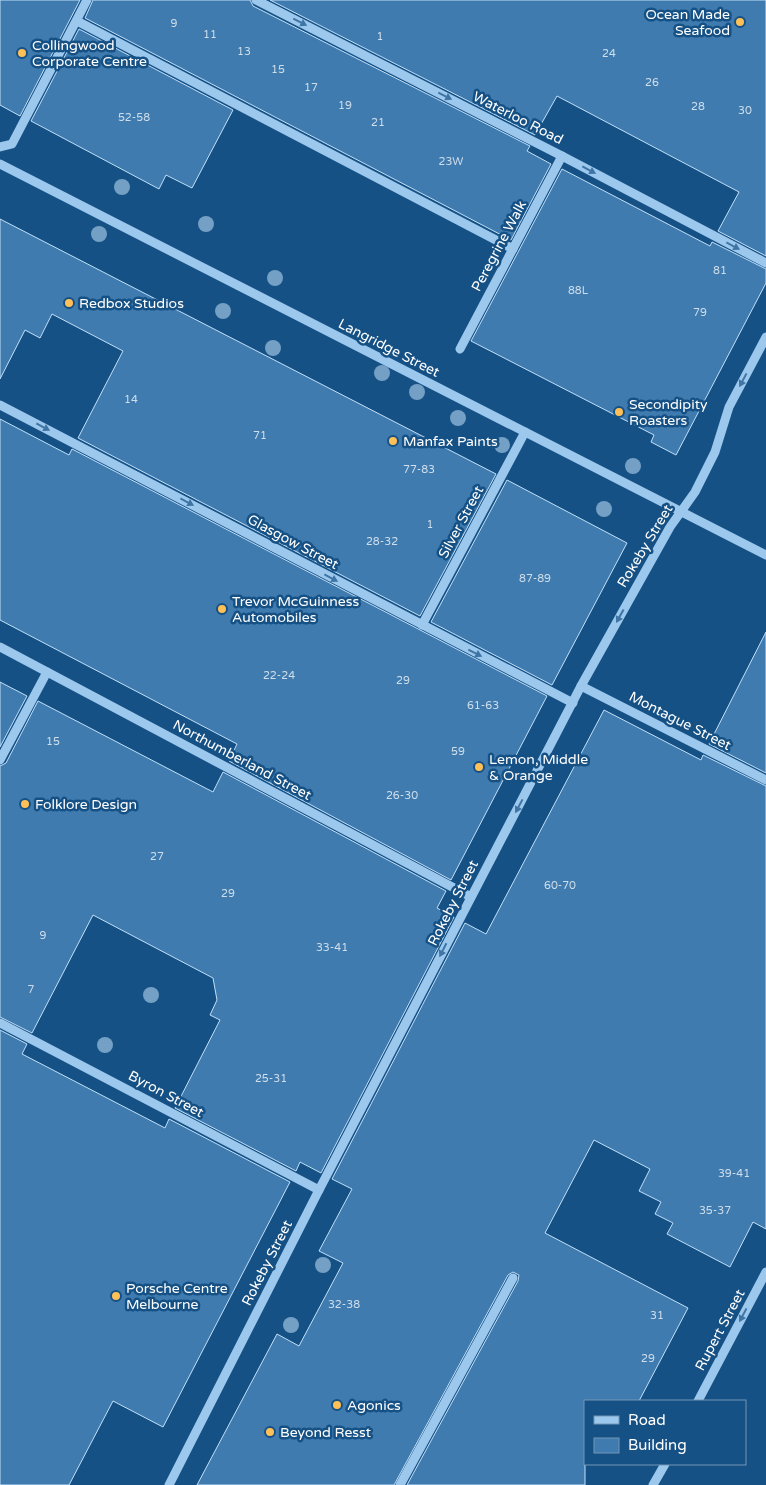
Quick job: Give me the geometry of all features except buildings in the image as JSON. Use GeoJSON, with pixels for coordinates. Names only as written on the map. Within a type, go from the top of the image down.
{"type":"FeatureCollection","features":[{"type":"Feature","properties":{"kind":"street"},"geometry":{"type":"LineString","coordinates":[[0,147],[12,144],[87,0]]}},
{"type":"Feature","properties":{"kind":"street","name":"Waterloo Road"},"geometry":{"type":"LineString","coordinates":[[256,0],[562,156],[766,263]]}},
{"type":"Feature","properties":{"kind":"street"},"geometry":{"type":"LineString","coordinates":[[77,21],[513,249]]}},
{"type":"Feature","properties":{"kind":"street","name":"Peregrine Walk"},"geometry":{"type":"LineString","coordinates":[[460,349],[562,156]]}},
{"type":"Feature","properties":{"kind":"street","name":"Langridge Street"},"geometry":{"type":"LineString","coordinates":[[0,164],[766,555]]}},
{"type":"Feature","properties":{"kind":"street","name":"Rokeby Street"},"geometry":{"type":"LineString","coordinates":[[169,1485],[319,1190],[581,686],[680,512],[695,492],[715,452],[729,407],[766,337]]}},
{"type":"Feature","properties":{"kind":"street","name":"Glasgow Street"},"geometry":{"type":"LineString","coordinates":[[0,404],[573,703]]}},
{"type":"Feature","properties":{"kind":"street","name":"Silver Street"},"geometry":{"type":"LineString","coordinates":[[422,625],[525,432]]}},
{"type":"Feature","properties":{"kind":"street","name":"Northumberland Street"},"geometry":{"type":"LineString","coordinates":[[0,647],[471,897]]}},
{"type":"Feature","properties":{"kind":"street"},"geometry":{"type":"LineString","coordinates":[[0,760],[47,672]]}},
{"type":"Feature","properties":{"kind":"street","name":"Montague Street"},"geometry":{"type":"LineString","coordinates":[[581,686],[766,780]]}},
{"type":"Feature","properties":{"kind":"street","name":"Byron Street"},"geometry":{"type":"LineString","coordinates":[[0,1023],[319,1190]]}},
{"type":"Feature","properties":{"kind":"street","name":"Rupert Street"},"geometry":{"type":"LineString","coordinates":[[699,1400],[766,1272]]}},
{"type":"Feature","properties":{"kind":"street"},"geometry":{"type":"LineString","coordinates":[[400,1485],[512,1278]]}},
{"type":"Feature","properties":{"kind":"street"},"geometry":{"type":"LineString","coordinates":[[653,1485],[664,1465]]}},
{"type":"Feature","properties":{"kind":"place","name":"Ocean Made Seafood"},"geometry":{"type":"Point","coordinates":[740,22]}},
{"type":"Feature","properties":{"kind":"place","name":"Collingwood Corporate Centre"},"geometry":{"type":"Point","coordinates":[22,53]}},
{"type":"Feature","properties":{"kind":"place","name":"Redbox Studios"},"geometry":{"type":"Point","coordinates":[69,303]}},
{"type":"Feature","properties":{"kind":"place","name":"Secondipity Roasters"},"geometry":{"type":"Point","coordinates":[619,412]}},
{"type":"Feature","properties":{"kind":"place","name":"Manfax Paints"},"geometry":{"type":"Point","coordinates":[393,441]}},
{"type":"Feature","properties":{"kind":"place","name":"Trevor McGuinness Automobiles"},"geometry":{"type":"Point","coordinates":[222,609]}},
{"type":"Feature","properties":{"kind":"place","name":"Lemon, Middle & Orange"},"geometry":{"type":"Point","coordinates":[479,767]}},
{"type":"Feature","properties":{"kind":"place","name":"Folklore Design"},"geometry":{"type":"Point","coordinates":[25,804]}},
{"type":"Feature","properties":{"kind":"place","name":"Porsche Centre Melbourne"},"geometry":{"type":"Point","coordinates":[116,1296]}},
{"type":"Feature","properties":{"kind":"place","name":"Agonics"},"geometry":{"type":"Point","coordinates":[337,1405]}},
{"type":"Feature","properties":{"kind":"place","name":"Beyond Resst"},"geometry":{"type":"Point","coordinates":[270,1432]}}]}
